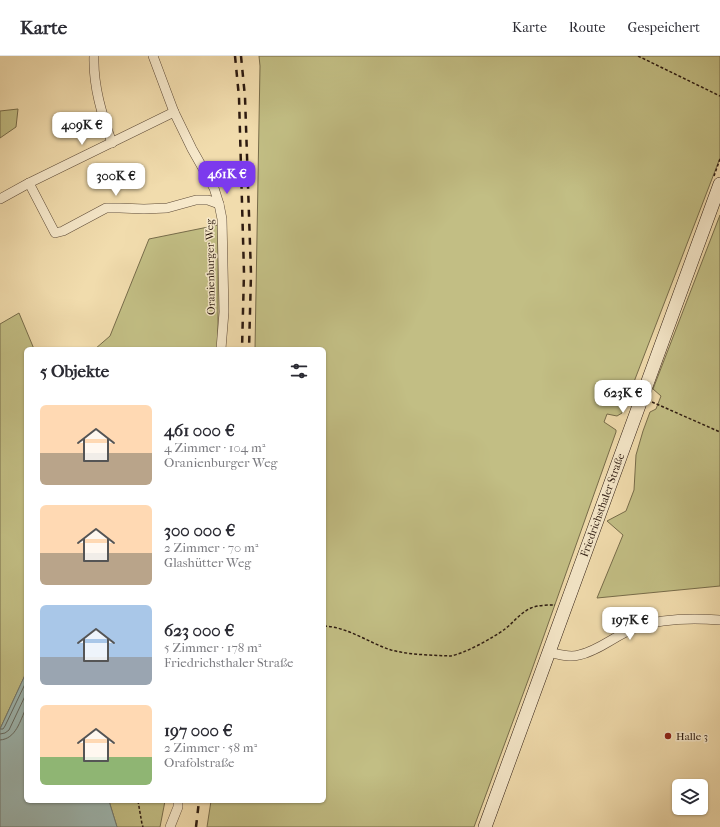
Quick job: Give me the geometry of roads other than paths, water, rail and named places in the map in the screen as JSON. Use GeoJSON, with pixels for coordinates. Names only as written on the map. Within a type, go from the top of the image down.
{"type":"FeatureCollection","features":[{"type":"Feature","properties":{"kind":"street"},"geometry":{"type":"LineString","coordinates":[[94,56],[99,102],[112,142]]}},
{"type":"Feature","properties":{"kind":"street","name":"Oranienburger Weg"},"geometry":{"type":"LineString","coordinates":[[153,56],[174,112],[192,149],[214,188],[219,204],[222,219],[224,312],[221,347]]}},
{"type":"Feature","properties":{"kind":"street"},"geometry":{"type":"LineString","coordinates":[[0,199],[174,112]]}},
{"type":"Feature","properties":{"kind":"street"},"geometry":{"type":"LineString","coordinates":[[29,184],[55,233],[64,231],[106,208],[167,208],[196,200],[208,200],[219,204]]}},
{"type":"Feature","properties":{"kind":"street","name":"Friedrichsthaler Straße"},"geometry":{"type":"LineString","coordinates":[[485,827],[720,184]]}},
{"type":"Feature","properties":{"kind":"street"},"geometry":{"type":"LineString","coordinates":[[548,652],[565,656],[578,656],[624,632],[652,623],[664,621],[720,620]]}},
{"type":"Feature","properties":{"kind":"street"},"geometry":{"type":"LineString","coordinates":[[170,827],[178,807],[178,803]]}},
{"type":"Feature","properties":{"kind":"water"},"geometry":{"type":"Polygon","coordinates":[[[24,677],[24,803],[110,803],[117,827],[0,827],[0,729],[24,677]]]}},
{"type":"Feature","properties":{"kind":"railway"},"geometry":{"type":"LineString","coordinates":[[235,56],[239,97],[244,273],[242,347]]}},
{"type":"Feature","properties":{"kind":"railway"},"geometry":{"type":"LineString","coordinates":[[241,56],[245,97],[251,274],[249,347]]}},
{"type":"Feature","properties":{"kind":"railway"},"geometry":{"type":"LineString","coordinates":[[196,827],[199,803]]}},
{"type":"Feature","properties":{"kind":"place","name":"Halle 3"},"geometry":{"type":"Point","coordinates":[668,736]}}]}
